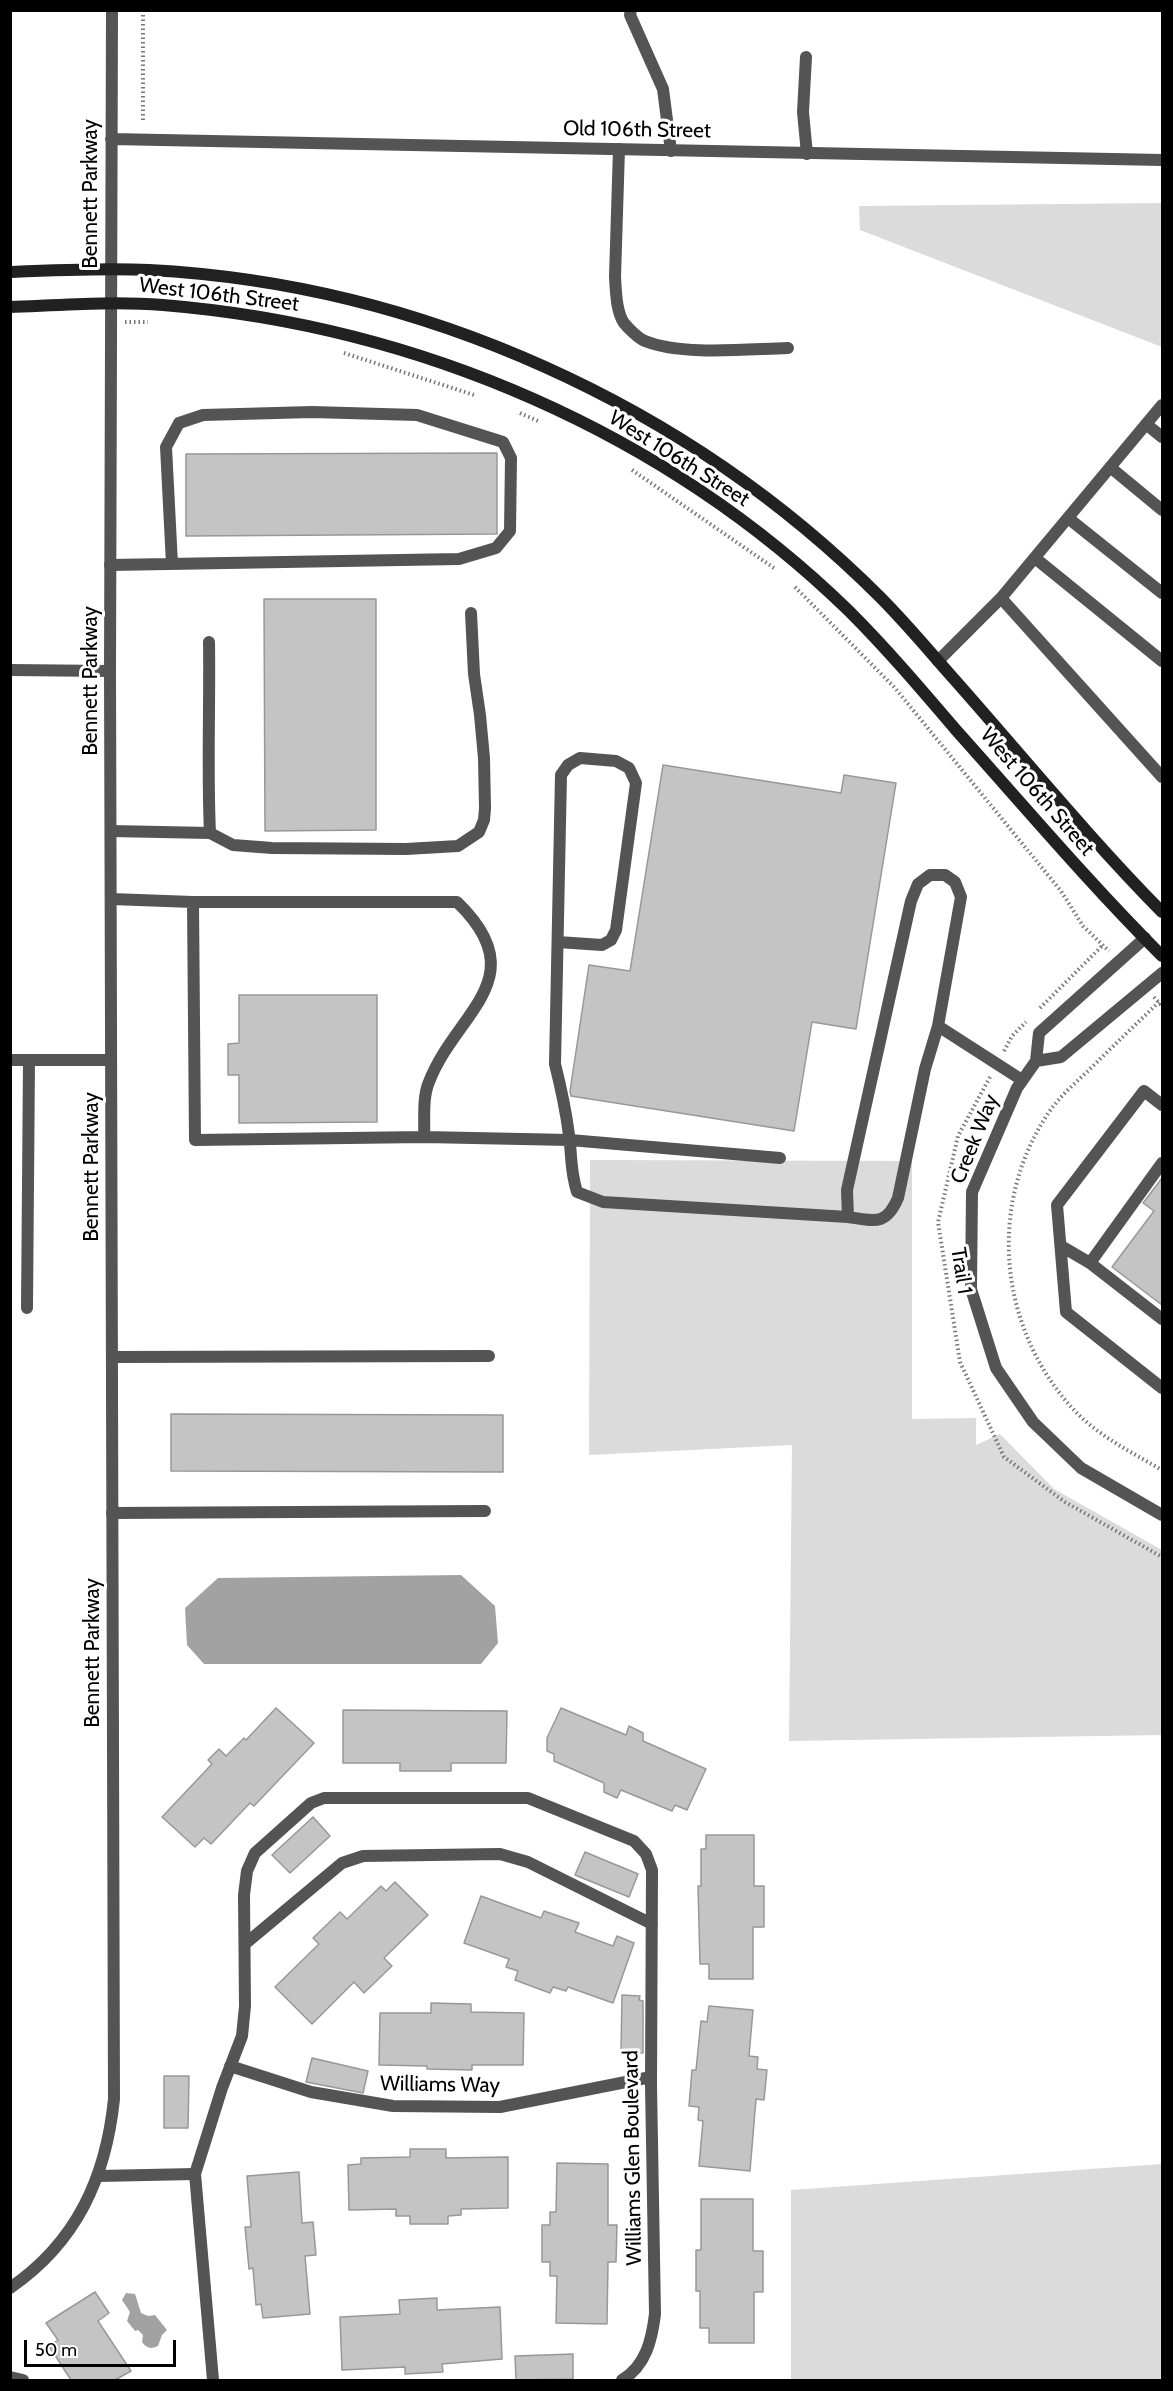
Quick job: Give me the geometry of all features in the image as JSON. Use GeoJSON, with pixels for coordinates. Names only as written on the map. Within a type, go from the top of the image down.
{"type":"FeatureCollection","features":[{"type":"Feature","properties":{"kind":"street","name":"Bennett Parkway"},"geometry":{"type":"LineString","coordinates":[[10,2288],[46,2259],[80,2216],[98,2176],[109,2139],[114,2099],[110,671],[112,10]]}},
{"type":"Feature","properties":{"kind":"street"},"geometry":{"type":"LineString","coordinates":[[631,10],[634,24],[663,89],[671,151]]}},
{"type":"Feature","properties":{"kind":"street"},"geometry":{"type":"LineString","coordinates":[[806,57],[803,112],[807,154]]}},
{"type":"Feature","properties":{"kind":"street","name":"Old 106th Street"},"geometry":{"type":"LineString","coordinates":[[111,139],[1162,160]]}},
{"type":"Feature","properties":{"kind":"street"},"geometry":{"type":"LineString","coordinates":[[619,149],[615,278],[616,296],[624,322],[643,340],[671,347],[720,350],[788,348]]}},
{"type":"Feature","properties":{"kind":"street","name":"West 106th Street"},"geometry":{"type":"LineString","coordinates":[[10,272],[111,269],[182,273],[285,286],[420,319],[506,350],[595,390],[737,476],[856,573],[938,661],[1162,912]]}},
{"type":"Feature","properties":{"kind":"street","name":"West 106th Street"},"geometry":{"type":"LineString","coordinates":[[10,308],[111,303],[160,305],[254,316],[354,336],[417,354],[525,394],[567,413],[659,465],[770,542],[847,609],[898,663],[1076,867],[1145,938],[1160,950]]}},
{"type":"Feature","properties":{"kind":"street"},"geometry":{"type":"LineString","coordinates":[[938,661],[1001,598],[1162,405]]}},
{"type":"Feature","properties":{"kind":"street"},"geometry":{"type":"LineString","coordinates":[[110,565],[172,564],[459,559],[496,549],[510,531],[511,458],[502,442],[417,415],[312,412],[203,415],[179,423],[166,447],[172,564]]}},
{"type":"Feature","properties":{"kind":"street"},"geometry":{"type":"LineString","coordinates":[[1146,424],[1162,437]]}},
{"type":"Feature","properties":{"kind":"street"},"geometry":{"type":"LineString","coordinates":[[1110,467],[1162,510]]}},
{"type":"Feature","properties":{"kind":"street"},"geometry":{"type":"LineString","coordinates":[[1068,518],[1162,593]]}},
{"type":"Feature","properties":{"kind":"street"},"geometry":{"type":"LineString","coordinates":[[1035,558],[1162,661]]}},
{"type":"Feature","properties":{"kind":"street"},"geometry":{"type":"LineString","coordinates":[[1001,598],[1162,777]]}},
{"type":"Feature","properties":{"kind":"street"},"geometry":{"type":"LineString","coordinates":[[111,831],[210,833],[233,845],[406,849],[458,846],[479,832],[485,808],[484,758],[474,674],[471,613]]}},
{"type":"Feature","properties":{"kind":"street"},"geometry":{"type":"LineString","coordinates":[[208,642],[210,698],[207,766],[210,833]]}},
{"type":"Feature","properties":{"kind":"street"},"geometry":{"type":"LineString","coordinates":[[10,670],[110,671]]}},
{"type":"Feature","properties":{"kind":"street"},"geometry":{"type":"LineString","coordinates":[[558,942],[602,945],[611,940],[616,930],[636,783],[629,768],[616,761],[580,758],[568,765],[561,775],[555,1064],[565,1103],[571,1172],[578,1192],[603,1202],[848,1217],[878,1221],[891,1213],[898,1198],[925,1069],[938,1026],[961,897],[955,882],[945,875],[930,875],[918,884],[911,901],[846,1190],[848,1217]]}},
{"type":"Feature","properties":{"kind":"street"},"geometry":{"type":"LineString","coordinates":[[111,899],[193,902],[457,902],[473,918],[485,938],[491,963],[488,987],[440,1060],[428,1084],[424,1137]]}},
{"type":"Feature","properties":{"kind":"street"},"geometry":{"type":"LineString","coordinates":[[193,902],[195,1140],[424,1137],[570,1140],[780,1158]]}},
{"type":"Feature","properties":{"kind":"street","name":"Creek Way"},"geometry":{"type":"LineString","coordinates":[[1145,938],[1039,1033],[1036,1061],[1022,1080],[972,1192],[971,1289],[996,1368],[1033,1422],[1081,1468],[1162,1515]]}},
{"type":"Feature","properties":{"kind":"street"},"geometry":{"type":"LineString","coordinates":[[1036,1061],[1061,1058],[1162,973]]}},
{"type":"Feature","properties":{"kind":"street"},"geometry":{"type":"LineString","coordinates":[[938,1026],[1022,1080]]}},
{"type":"Feature","properties":{"kind":"street"},"geometry":{"type":"LineString","coordinates":[[10,1060],[111,1060]]}},
{"type":"Feature","properties":{"kind":"street"},"geometry":{"type":"LineString","coordinates":[[27,1308],[29,1060]]}},
{"type":"Feature","properties":{"kind":"street"},"geometry":{"type":"LineString","coordinates":[[1162,1105],[1144,1091],[1057,1205],[1066,1312],[1162,1388]]}},
{"type":"Feature","properties":{"kind":"street"},"geometry":{"type":"LineString","coordinates":[[1090,1263],[1162,1163]]}},
{"type":"Feature","properties":{"kind":"street"},"geometry":{"type":"LineString","coordinates":[[1060,1245],[1090,1263],[1162,1319]]}},
{"type":"Feature","properties":{"kind":"street"},"geometry":{"type":"LineString","coordinates":[[112,1357],[489,1356]]}},
{"type":"Feature","properties":{"kind":"street"},"geometry":{"type":"LineString","coordinates":[[112,1514],[485,1511]]}},
{"type":"Feature","properties":{"kind":"street","name":"Williams Glen Boulevard"},"geometry":{"type":"LineString","coordinates":[[213,2380],[195,2174],[242,2036],[245,2006],[244,1895],[247,1871],[255,1852],[311,1803],[324,1798],[528,1798],[634,1841],[646,1854],[652,1870],[651,2077],[655,2314],[652,2338],[644,2357],[630,2376],[622,2380]]}},
{"type":"Feature","properties":{"kind":"street"},"geometry":{"type":"LineString","coordinates":[[245,1944],[342,1863],[363,1856],[500,1854],[528,1862],[652,1924]]}},
{"type":"Feature","properties":{"kind":"street","name":"Williams Way"},"geometry":{"type":"LineString","coordinates":[[230,2066],[311,2092],[393,2106],[500,2107],[651,2077]]}},
{"type":"Feature","properties":{"kind":"street"},"geometry":{"type":"LineString","coordinates":[[98,2176],[195,2174]]}},
{"type":"Feature","properties":{"kind":"street"},"geometry":{"type":"LineString","coordinates":[[10,2377],[23,2380]]}},
{"type":"Feature","properties":{"kind":"path"},"geometry":{"type":"LineString","coordinates":[[143,10],[143,120]]}},
{"type":"Feature","properties":{"kind":"path"},"geometry":{"type":"LineString","coordinates":[[111,322],[151,322]]}},
{"type":"Feature","properties":{"kind":"path"},"geometry":{"type":"LineString","coordinates":[[342,352],[478,396]]}},
{"type":"Feature","properties":{"kind":"path"},"geometry":{"type":"LineString","coordinates":[[511,409],[542,424]]}},
{"type":"Feature","properties":{"kind":"path"},"geometry":{"type":"LineString","coordinates":[[625,465],[780,572]]}},
{"type":"Feature","properties":{"kind":"path"},"geometry":{"type":"LineString","coordinates":[[788,580],[894,688],[1055,884],[1083,926],[1103,945],[1037,1011]]}},
{"type":"Feature","properties":{"kind":"path","name":"Trail 1"},"geometry":{"type":"LineString","coordinates":[[1029,1019],[1012,1036],[958,1136],[938,1222],[960,1362],[1004,1457],[1065,1502],[1162,1557]]}},
{"type":"Feature","properties":{"kind":"shaded area"},"geometry":{"type":"Polygon","coordinates":[[[1162,203],[1162,347],[860,230],[859,206],[1162,203]]]}},
{"type":"Feature","properties":{"kind":"shaded area"},"geometry":{"type":"Polygon","coordinates":[[[590,1160],[912,1161],[912,1419],[976,1418],[976,1445],[1000,1434],[1054,1489],[1162,1550],[1162,1735],[789,1741],[792,1445],[589,1455],[590,1160]]]}},
{"type":"Feature","properties":{"kind":"shaded area"},"geometry":{"type":"Polygon","coordinates":[[[461,1575],[495,1606],[498,1643],[481,1664],[204,1664],[187,1645],[185,1608],[218,1578],[461,1575]]]}},
{"type":"Feature","properties":{"kind":"shaded area"},"geometry":{"type":"Polygon","coordinates":[[[1162,2164],[1162,2380],[791,2380],[791,2190],[1162,2164]]]}},
{"type":"Feature","properties":{"kind":"shaded area"},"geometry":{"type":"Polygon","coordinates":[[[126,2293],[135,2294],[141,2313],[148,2316],[155,2315],[167,2330],[162,2335],[158,2346],[147,2347],[142,2342],[143,2335],[138,2330],[135,2331],[127,2321],[130,2312],[122,2300],[126,2293]]]}},
{"type":"Feature","properties":{"kind":"building"},"geometry":{"type":"Polygon","coordinates":[[[497,453],[497,534],[186,536],[186,454],[497,453]]]}},
{"type":"Feature","properties":{"kind":"building"},"geometry":{"type":"Polygon","coordinates":[[[264,599],[376,599],[376,830],[265,831],[264,599]]]}},
{"type":"Feature","properties":{"kind":"building"},"geometry":{"type":"Polygon","coordinates":[[[663,765],[841,793],[844,775],[896,783],[856,1029],[812,1022],[794,1131],[571,1096],[589,965],[630,971],[663,765]]]}},
{"type":"Feature","properties":{"kind":"building"},"geometry":{"type":"Polygon","coordinates":[[[239,995],[377,995],[377,1122],[239,1123],[239,1075],[228,1075],[228,1044],[239,1043],[239,995]]]}},
{"type":"Feature","properties":{"kind":"building"},"geometry":{"type":"Polygon","coordinates":[[[1162,1178],[1162,1305],[1112,1267],[1154,1211],[1143,1203],[1162,1178]]]}},
{"type":"Feature","properties":{"kind":"building"},"geometry":{"type":"Polygon","coordinates":[[[171,1414],[503,1415],[503,1472],[171,1471],[171,1414]]]}},
{"type":"Feature","properties":{"kind":"building"},"geometry":{"type":"Polygon","coordinates":[[[276,1708],[314,1743],[254,1806],[250,1803],[211,1844],[204,1838],[195,1847],[162,1817],[212,1764],[208,1760],[219,1749],[226,1756],[244,1738],[246,1740],[276,1708]]]}},
{"type":"Feature","properties":{"kind":"building"},"geometry":{"type":"Polygon","coordinates":[[[561,1708],[626,1735],[629,1726],[643,1733],[643,1741],[706,1769],[687,1810],[675,1805],[672,1811],[621,1790],[617,1798],[604,1792],[604,1783],[554,1761],[554,1754],[547,1751],[547,1738],[561,1708]]]}},
{"type":"Feature","properties":{"kind":"building"},"geometry":{"type":"Polygon","coordinates":[[[343,1710],[507,1711],[506,1763],[451,1763],[451,1771],[400,1771],[400,1763],[343,1763],[343,1710]]]}},
{"type":"Feature","properties":{"kind":"building"},"geometry":{"type":"Polygon","coordinates":[[[313,1817],[330,1836],[290,1873],[272,1855],[313,1817]]]}},
{"type":"Feature","properties":{"kind":"building"},"geometry":{"type":"Polygon","coordinates":[[[706,1835],[754,1835],[754,1886],[764,1886],[764,1927],[753,1927],[753,1979],[709,1979],[709,1964],[700,1964],[698,1886],[701,1886],[701,1849],[706,1849],[706,1835]]]}},
{"type":"Feature","properties":{"kind":"building"},"geometry":{"type":"Polygon","coordinates":[[[585,1852],[638,1874],[629,1897],[575,1875],[585,1852]]]}},
{"type":"Feature","properties":{"kind":"building"},"geometry":{"type":"Polygon","coordinates":[[[395,1882],[428,1915],[384,1958],[392,1966],[364,1993],[354,1982],[312,2024],[275,1987],[319,1944],[313,1938],[340,1912],[347,1919],[381,1886],[386,1891],[395,1882]]]}},
{"type":"Feature","properties":{"kind":"building"},"geometry":{"type":"Polygon","coordinates":[[[481,1896],[541,1918],[544,1911],[579,1923],[575,1932],[613,1946],[617,1936],[634,1943],[613,2003],[568,1987],[566,1991],[553,1987],[550,1993],[515,1980],[518,1971],[506,1967],[509,1959],[464,1943],[481,1896]]]}},
{"type":"Feature","properties":{"kind":"building"},"geometry":{"type":"Polygon","coordinates":[[[622,1995],[640,1996],[639,2000],[643,2001],[643,2053],[621,2052],[622,1995]]]}},
{"type":"Feature","properties":{"kind":"building"},"geometry":{"type":"Polygon","coordinates":[[[431,2003],[471,2004],[471,2012],[524,2013],[523,2065],[472,2065],[472,2070],[379,2065],[380,2013],[431,2013],[431,2003]]]}},
{"type":"Feature","properties":{"kind":"building"},"geometry":{"type":"Polygon","coordinates":[[[709,2006],[753,2010],[749,2056],[758,2057],[757,2069],[767,2070],[764,2100],[756,2099],[750,2171],[699,2166],[703,2121],[698,2120],[699,2107],[689,2106],[692,2070],[696,2070],[701,2021],[707,2022],[709,2006]]]}},
{"type":"Feature","properties":{"kind":"building"},"geometry":{"type":"Polygon","coordinates":[[[312,2058],[368,2071],[363,2093],[306,2082],[312,2058]]]}},
{"type":"Feature","properties":{"kind":"building"},"geometry":{"type":"Polygon","coordinates":[[[164,2076],[189,2076],[188,2128],[164,2128],[164,2076]]]}},
{"type":"Feature","properties":{"kind":"building"},"geometry":{"type":"Polygon","coordinates":[[[410,2149],[446,2149],[446,2158],[508,2157],[508,2208],[461,2209],[461,2215],[448,2216],[448,2224],[410,2224],[410,2216],[396,2216],[396,2209],[349,2210],[348,2165],[361,2164],[361,2158],[410,2157],[410,2149]]]}},
{"type":"Feature","properties":{"kind":"building"},"geometry":{"type":"Polygon","coordinates":[[[557,2163],[608,2164],[608,2225],[617,2225],[616,2262],[608,2262],[607,2324],[556,2323],[557,2276],[550,2276],[550,2262],[542,2262],[542,2225],[550,2225],[550,2212],[556,2212],[557,2163]]]}},
{"type":"Feature","properties":{"kind":"building"},"geometry":{"type":"Polygon","coordinates":[[[299,2172],[302,2223],[313,2222],[316,2255],[305,2256],[310,2314],[263,2318],[261,2304],[256,2305],[253,2268],[249,2269],[245,2227],[251,2227],[247,2176],[299,2172]]]}},
{"type":"Feature","properties":{"kind":"building"},"geometry":{"type":"Polygon","coordinates":[[[701,2199],[753,2199],[753,2251],[763,2251],[763,2292],[754,2292],[754,2343],[709,2343],[709,2328],[700,2328],[700,2291],[696,2291],[696,2250],[701,2250],[701,2199]]]}},
{"type":"Feature","properties":{"kind":"building"},"geometry":{"type":"Polygon","coordinates":[[[95,2292],[109,2313],[98,2321],[131,2371],[115,2380],[71,2380],[49,2346],[58,2340],[46,2323],[95,2292]]]}},
{"type":"Feature","properties":{"kind":"building"},"geometry":{"type":"Polygon","coordinates":[[[437,2298],[437,2310],[500,2307],[502,2359],[442,2364],[443,2372],[405,2374],[405,2367],[342,2370],[340,2317],[400,2314],[399,2300],[437,2298]]]}},
{"type":"Feature","properties":{"kind":"building"},"geometry":{"type":"Polygon","coordinates":[[[573,2354],[573,2379],[516,2380],[515,2356],[573,2354]]]}}]}
